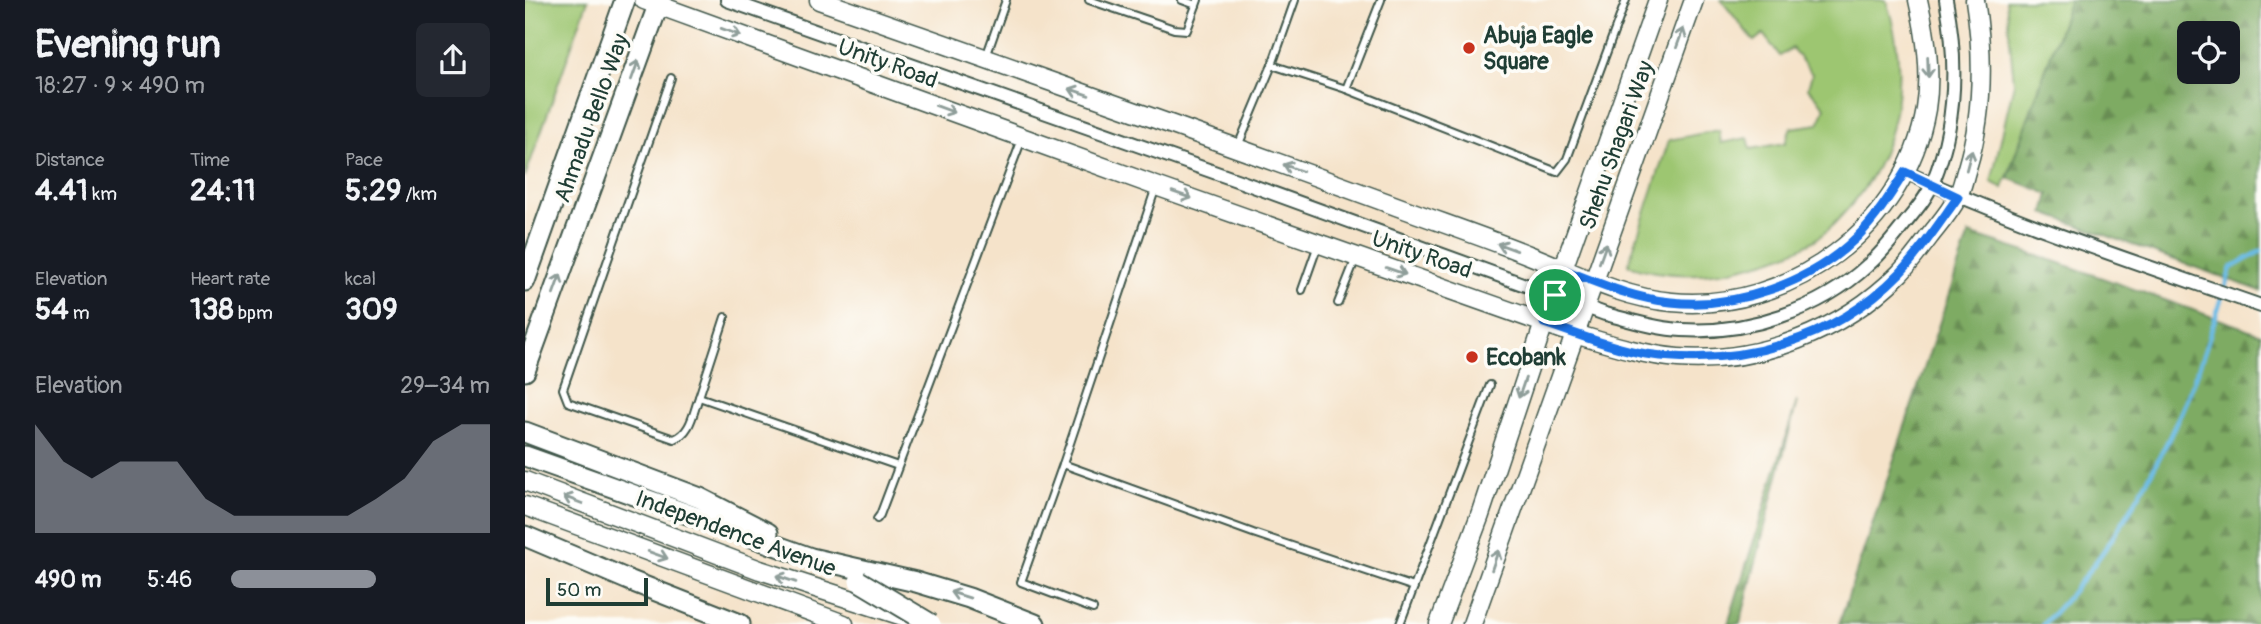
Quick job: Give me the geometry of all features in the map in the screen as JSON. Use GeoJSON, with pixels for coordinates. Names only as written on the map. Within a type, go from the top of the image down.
{"type":"FeatureCollection","features":[{"type":"Feature","properties":{"kind":"main road","name":"Ahmadu Bello Way"},"geometry":{"type":"LineString","coordinates":[[525,281],[625,0]]}},
{"type":"Feature","properties":{"kind":"main road","name":"Ahmadu Bello Way"},"geometry":{"type":"LineString","coordinates":[[525,371],[654,2]]}},
{"type":"Feature","properties":{"kind":"main road"},"geometry":{"type":"LineString","coordinates":[[525,432],[700,498],[811,558],[861,576],[943,590],[1029,622]]}},
{"type":"Feature","properties":{"kind":"main road","name":"Independence Avenue"},"geometry":{"type":"LineString","coordinates":[[525,456],[811,558]]}},
{"type":"Feature","properties":{"kind":"main road"},"geometry":{"type":"LineString","coordinates":[[525,536],[740,624]]}},
{"type":"Feature","properties":{"kind":"main road"},"geometry":{"type":"LineString","coordinates":[[861,576],[931,624]]}},
{"type":"Feature","properties":{"kind":"street","name":"Unity Road"},"geometry":{"type":"LineString","coordinates":[[727,0],[1584,306],[1653,326],[1682,330],[1748,326],[1805,307],[1866,268],[1898,233],[1932,185],[1952,118],[1952,34],[1946,0]]}},
{"type":"Feature","properties":{"kind":"street","name":"Unity Road"},"geometry":{"type":"LineString","coordinates":[[820,0],[1237,147],[1593,281],[1638,296],[1670,302],[1701,303],[1734,299],[1784,284],[1835,255],[1857,237],[1890,196],[1905,172],[1918,140],[1926,108],[1929,73],[1926,35],[1918,0]]}},
{"type":"Feature","properties":{"kind":"street","name":"Shehu Shagari Way"},"geometry":{"type":"LineString","coordinates":[[1439,624],[1480,514],[1658,0]]}},
{"type":"Feature","properties":{"kind":"street","name":"Shehu Shagari Way"},"geometry":{"type":"LineString","coordinates":[[1472,624],[1694,0]]}},
{"type":"Feature","properties":{"kind":"street","name":"Unity Road"},"geometry":{"type":"LineString","coordinates":[[654,2],[1156,186],[1575,334],[1643,353],[1680,358],[1741,355],[1771,349],[1832,325],[1880,291],[1901,272],[1958,197],[1979,121],[1982,74],[1980,28],[1975,0]]}},
{"type":"Feature","properties":{"kind":"street"},"geometry":{"type":"LineString","coordinates":[[1905,172],[1958,197],[2110,254],[2261,306]]}},
{"type":"Feature","properties":{"kind":"street","name":"Independence Avenue"},"geometry":{"type":"LineString","coordinates":[[525,481],[760,570],[851,601],[931,624]]}},
{"type":"Feature","properties":{"kind":"street","name":"Independence Avenue"},"geometry":{"type":"LineString","coordinates":[[525,506],[844,624]]}},
{"type":"Feature","properties":{"kind":"lane"},"geometry":{"type":"LineString","coordinates":[[986,59],[1006,0]]}},
{"type":"Feature","properties":{"kind":"lane"},"geometry":{"type":"LineString","coordinates":[[1089,0],[1174,29],[1187,30],[1197,3],[1182,0]]}},
{"type":"Feature","properties":{"kind":"lane"},"geometry":{"type":"LineString","coordinates":[[1237,147],[1272,65],[1295,0]]}},
{"type":"Feature","properties":{"kind":"lane"},"geometry":{"type":"LineString","coordinates":[[1346,89],[1381,0]]}},
{"type":"Feature","properties":{"kind":"lane"},"geometry":{"type":"LineString","coordinates":[[1272,65],[1346,89],[1557,172],[1567,159],[1626,0]]}},
{"type":"Feature","properties":{"kind":"lane"},"geometry":{"type":"LineString","coordinates":[[671,78],[563,389],[568,402],[674,439],[682,436],[687,430],[699,397],[725,317]]}},
{"type":"Feature","properties":{"kind":"lane"},"geometry":{"type":"LineString","coordinates":[[877,519],[1023,138]]}},
{"type":"Feature","properties":{"kind":"lane"},"geometry":{"type":"LineString","coordinates":[[1093,609],[1021,582],[1156,186]]}},
{"type":"Feature","properties":{"kind":"lane"},"geometry":{"type":"LineString","coordinates":[[1302,290],[1318,243]]}},
{"type":"Feature","properties":{"kind":"lane"},"geometry":{"type":"LineString","coordinates":[[1338,303],[1357,257]]}},
{"type":"Feature","properties":{"kind":"lane"},"geometry":{"type":"LineString","coordinates":[[1401,624],[1490,385]]}},
{"type":"Feature","properties":{"kind":"lane"},"geometry":{"type":"LineString","coordinates":[[699,397],[898,466]]}},
{"type":"Feature","properties":{"kind":"lane"},"geometry":{"type":"LineString","coordinates":[[1063,464],[1252,533],[1414,587]]}},
{"type":"Feature","properties":{"kind":"green space"},"geometry":{"type":"Polygon","coordinates":[[[525,0],[588,0],[525,177],[525,0]]]}},
{"type":"Feature","properties":{"kind":"green space"},"geometry":{"type":"Polygon","coordinates":[[[1721,0],[1886,0],[1898,56],[1895,112],[1888,140],[1863,190],[1827,230],[1801,248],[1756,264],[1703,274],[1672,274],[1628,265],[1669,140],[1719,130],[1721,143],[1748,138],[1751,149],[1785,143],[1791,128],[1819,124],[1825,107],[1808,88],[1812,74],[1792,48],[1780,56],[1763,34],[1754,41],[1721,0]]]}},
{"type":"Feature","properties":{"kind":"green space"},"geometry":{"type":"Polygon","coordinates":[[[2006,0],[2070,0],[2003,188],[1991,182],[2014,83],[2006,0]]]}},
{"type":"Feature","properties":{"kind":"green space"},"geometry":{"type":"Polygon","coordinates":[[[2070,0],[2261,0],[2261,291],[2044,213],[2049,194],[2008,178],[2070,0]]]}},
{"type":"Feature","properties":{"kind":"green space"},"geometry":{"type":"Polygon","coordinates":[[[1969,234],[2261,334],[2261,619],[2257,624],[1839,624],[1969,234]]]}},
{"type":"Feature","properties":{"kind":"green space"},"geometry":{"type":"Polygon","coordinates":[[[1797,401],[1740,624],[1728,624],[1797,401]]]}},
{"type":"Feature","properties":{"kind":"waterway"},"geometry":{"type":"LineString","coordinates":[[2043,624],[2085,577],[2139,495],[2189,393],[2231,268],[2261,251]]}},
{"type":"Feature","properties":{"kind":"place","name":"Abuja Eagle Square"},"geometry":{"type":"Point","coordinates":[1469,48]}},
{"type":"Feature","properties":{"kind":"place","name":"Ecobank"},"geometry":{"type":"Point","coordinates":[1472,357]}},
{"type":"Feature","properties":{"kind":"route"},"geometry":{"type":"LineString","coordinates":[[1905,172],[1958,197],[1901,272],[1880,291],[1832,325],[1771,349],[1741,355],[1680,358],[1643,353],[1544,323],[1555,295],[1564,270],[1638,296],[1670,302],[1701,303],[1759,293],[1809,272],[1857,237],[1890,196],[1905,172]]}}]}
